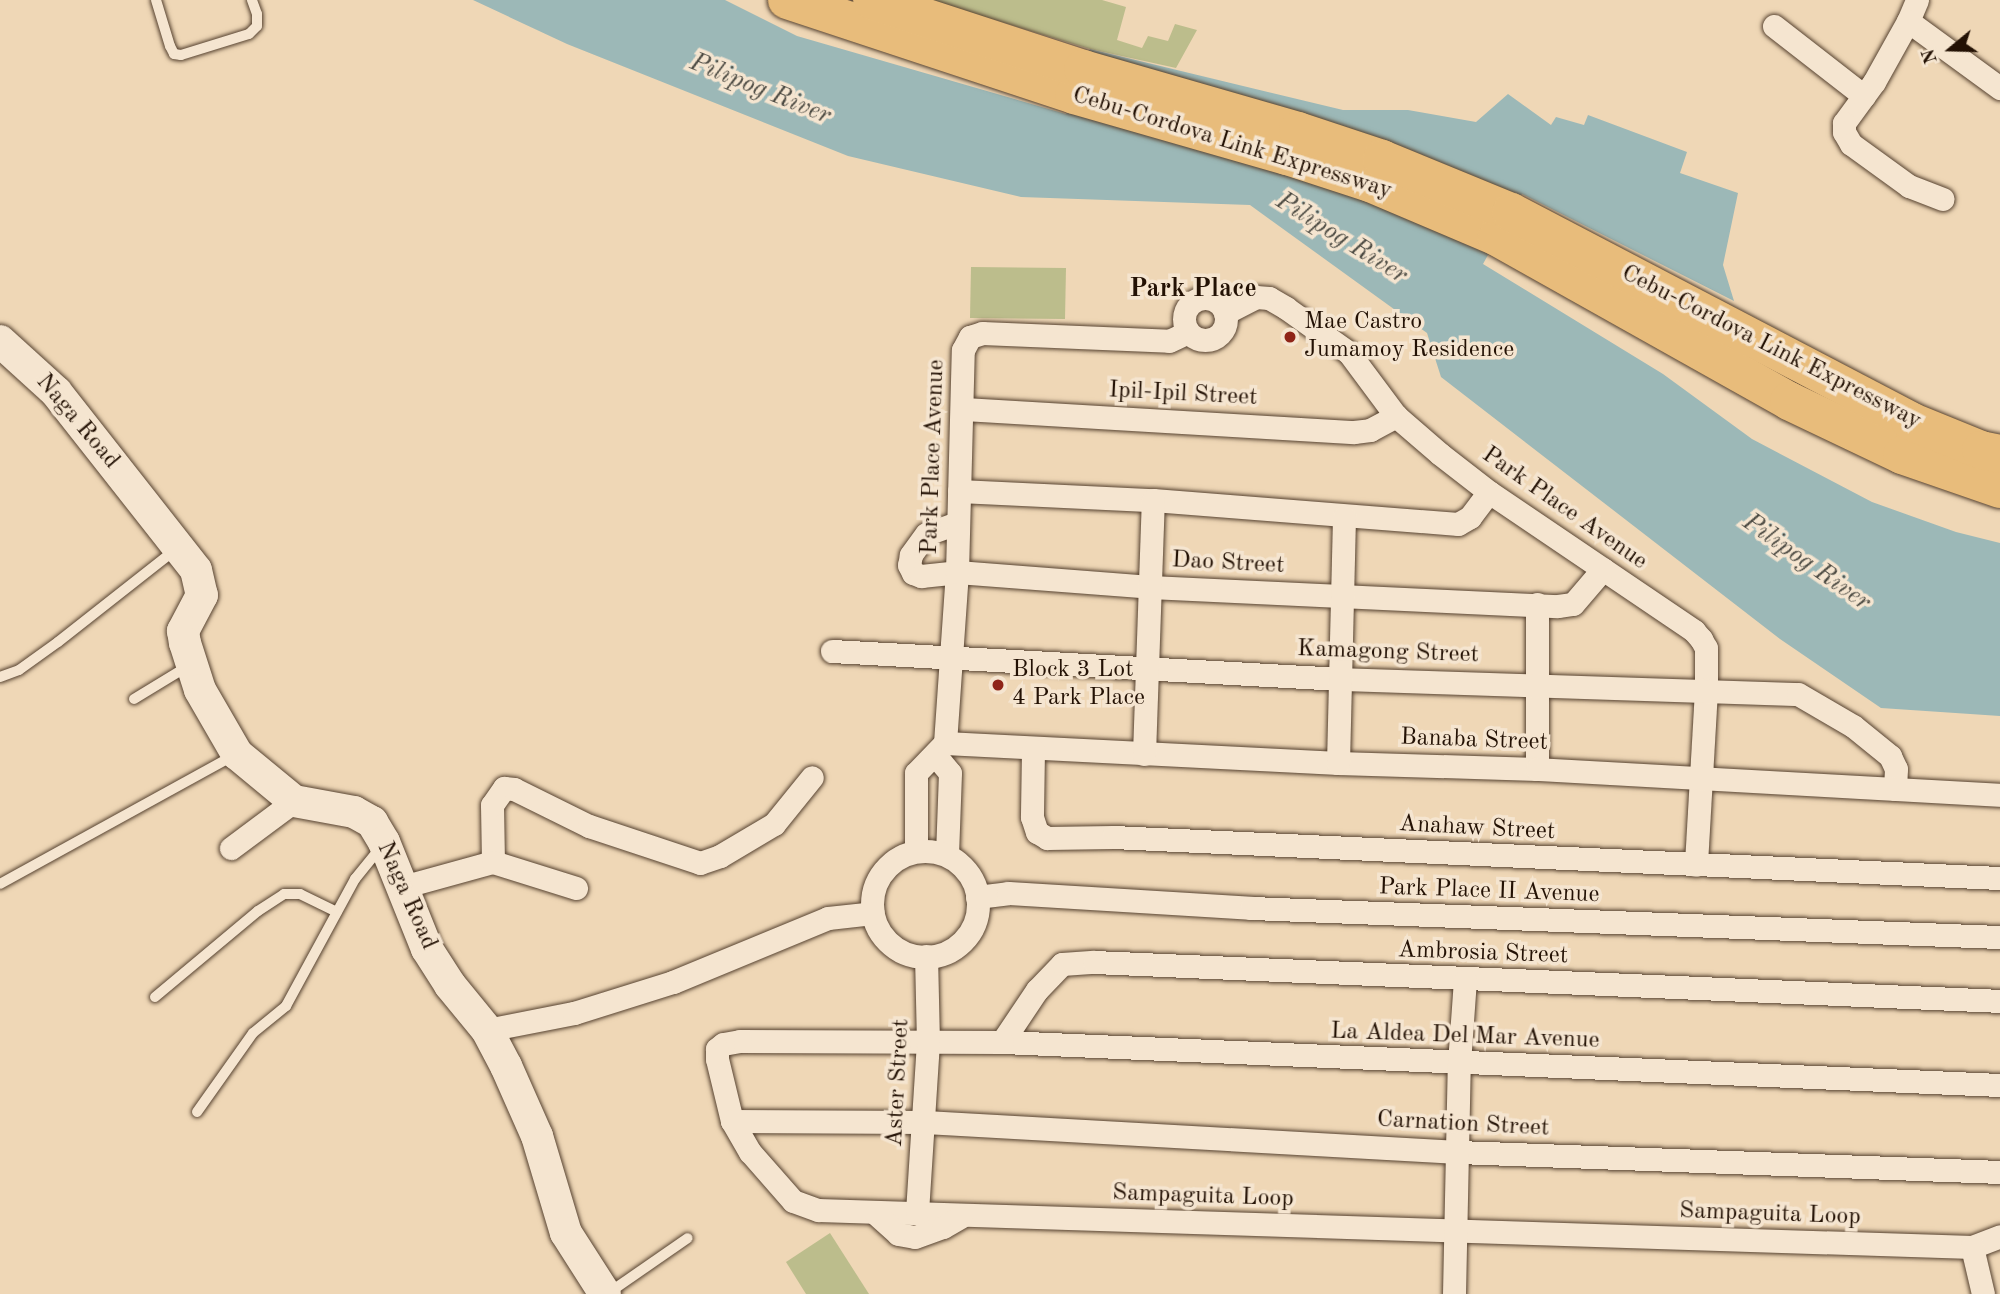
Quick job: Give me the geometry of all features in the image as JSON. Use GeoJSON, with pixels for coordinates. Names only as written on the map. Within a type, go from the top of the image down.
{"type":"FeatureCollection","features":[{"type":"Feature","properties":{"kind":"highway","name":"Cebu-Cordova Link Expressway"},"geometry":{"type":"LineString","coordinates":[[787,0],[1079,82]]}},
{"type":"Feature","properties":{"kind":"highway","name":"Cebu-Cordova Link Expressway"},"geometry":{"type":"LineString","coordinates":[[872,0],[1079,82],[1359,179],[1504,224],[1910,421],[1981,450],[2000,454]]}},
{"type":"Feature","properties":{"kind":"highway","name":"Cebu-Cordova Link Expressway"},"geometry":{"type":"LineString","coordinates":[[1504,224],[1788,401],[1902,455],[2000,489]]}},
{"type":"Feature","properties":{"kind":"street"},"geometry":{"type":"LineString","coordinates":[[1917,0],[1908,21],[1864,96],[1844,123],[1844,132],[1851,144],[1909,186],[1943,200]]}},
{"type":"Feature","properties":{"kind":"street"},"geometry":{"type":"LineString","coordinates":[[1908,21],[2000,88]]}},
{"type":"Feature","properties":{"kind":"street"},"geometry":{"type":"LineString","coordinates":[[1774,26],[1864,96]]}},
{"type":"Feature","properties":{"kind":"street","name":"Park Place Avenue"},"geometry":{"type":"LineString","coordinates":[[1225,313],[1256,297],[1278,302],[1349,352],[1396,416],[1489,492],[1702,639],[1706,648],[1706,690],[1696,865]]}},
{"type":"Feature","properties":{"kind":"street"},"geometry":{"type":"LineString","coordinates":[[1212,300],[1225,313],[1225,326],[1217,337],[1204,341],[1188,332],[1185,315],[1195,301],[1212,300]]}},
{"type":"Feature","properties":{"kind":"street","name":"Park Place Avenue"},"geometry":{"type":"LineString","coordinates":[[940,749],[951,660],[957,572],[958,491],[964,409],[963,350],[970,337],[982,333],[1169,341],[1188,332]]}},
{"type":"Feature","properties":{"kind":"street","name":"Naga Road"},"geometry":{"type":"LineString","coordinates":[[0,341],[55,392],[196,570],[202,595],[183,631],[190,665],[221,730],[237,754],[294,801],[354,813],[372,822],[384,842],[427,949],[450,985],[487,1030],[537,1136],[566,1233],[606,1294]]}},
{"type":"Feature","properties":{"kind":"street","name":"Ipil-Ipil Street"},"geometry":{"type":"LineString","coordinates":[[964,409],[1354,432],[1370,430],[1396,416]]}},
{"type":"Feature","properties":{"kind":"street"},"geometry":{"type":"LineString","coordinates":[[958,491],[1153,500],[1458,524],[1470,517],[1489,492]]}},
{"type":"Feature","properties":{"kind":"street"},"geometry":{"type":"LineString","coordinates":[[1144,754],[1153,500]]}},
{"type":"Feature","properties":{"kind":"street"},"geometry":{"type":"LineString","coordinates":[[1338,763],[1344,517]]}},
{"type":"Feature","properties":{"kind":"street","name":"Dao Street"},"geometry":{"type":"LineString","coordinates":[[957,523],[926,534],[911,555],[909,565],[913,573],[921,576],[957,572],[1150,587],[1573,604],[1603,569]]}},
{"type":"Feature","properties":{"kind":"street"},"geometry":{"type":"LineString","coordinates":[[1537,604],[1537,769]]}},
{"type":"Feature","properties":{"kind":"street","name":"Kamagong Street"},"geometry":{"type":"LineString","coordinates":[[832,651],[951,660],[1340,679],[1798,694],[1853,726],[1890,756],[1896,769],[1895,789]]}},
{"type":"Feature","properties":{"kind":"street"},"geometry":{"type":"LineString","coordinates":[[916,851],[916,773],[940,749],[950,773],[947,855]]}},
{"type":"Feature","properties":{"kind":"street","name":"Banaba Street"},"geometry":{"type":"LineString","coordinates":[[940,749],[1537,769],[2000,795]]}},
{"type":"Feature","properties":{"kind":"street","name":"Anahaw Street"},"geometry":{"type":"LineString","coordinates":[[1032,750],[1033,825],[1046,838],[1126,838],[2000,878]]}},
{"type":"Feature","properties":{"kind":"street"},"geometry":{"type":"LineString","coordinates":[[493,862],[492,805],[504,788],[514,789],[589,826],[700,863],[713,860],[774,824],[812,777]]}},
{"type":"Feature","properties":{"kind":"street"},"geometry":{"type":"LineString","coordinates":[[231,848],[294,801]]}},
{"type":"Feature","properties":{"kind":"street"},"geometry":{"type":"LineString","coordinates":[[916,851],[947,855],[960,864],[970,876],[977,897],[976,919],[962,942],[950,950],[926,956],[904,952],[890,943],[879,929],[873,913],[875,888],[887,867],[900,857],[916,851]]}},
{"type":"Feature","properties":{"kind":"street"},"geometry":{"type":"LineString","coordinates":[[402,887],[493,862],[576,888]]}},
{"type":"Feature","properties":{"kind":"street","name":"Park Place II Avenue"},"geometry":{"type":"LineString","coordinates":[[977,897],[1008,893],[1251,908],[2000,937]]}},
{"type":"Feature","properties":{"kind":"street"},"geometry":{"type":"LineString","coordinates":[[487,1030],[574,1013],[673,982],[828,918],[873,913]]}},
{"type":"Feature","properties":{"kind":"street","name":"Aster Street"},"geometry":{"type":"LineString","coordinates":[[917,1212],[925,1122],[928,1044],[926,956]]}},
{"type":"Feature","properties":{"kind":"street","name":"Ambrosia Street"},"geometry":{"type":"LineString","coordinates":[[1002,1042],[1037,990],[1062,964],[1108,962],[1465,980],[2000,1001]]}},
{"type":"Feature","properties":{"kind":"street"},"geometry":{"type":"LineString","coordinates":[[1454,1294],[1459,1063],[1465,980]]}},
{"type":"Feature","properties":{"kind":"street","name":"Sampaguita Loop"},"geometry":{"type":"LineString","coordinates":[[928,1044],[783,1040],[723,1044],[718,1049],[717,1059],[732,1121],[750,1152],[793,1201],[818,1210],[917,1212],[960,1217],[1972,1247],[2000,1236]]}},
{"type":"Feature","properties":{"kind":"street","name":"La Aldea Del Mar Avenue"},"geometry":{"type":"LineString","coordinates":[[928,1044],[1002,1042],[2000,1085]]}},
{"type":"Feature","properties":{"kind":"street","name":"Carnation Street"},"geometry":{"type":"LineString","coordinates":[[732,1121],[925,1122],[1458,1152],[2000,1172]]}},
{"type":"Feature","properties":{"kind":"street"},"geometry":{"type":"LineString","coordinates":[[876,1213],[898,1234],[915,1237],[943,1227],[960,1217]]}},
{"type":"Feature","properties":{"kind":"street"},"geometry":{"type":"LineString","coordinates":[[1972,1247],[1983,1294]]}},
{"type":"Feature","properties":{"kind":"lane"},"geometry":{"type":"LineString","coordinates":[[156,0],[174,54],[181,55],[249,33],[257,26],[257,14],[252,0]]}},
{"type":"Feature","properties":{"kind":"lane"},"geometry":{"type":"LineString","coordinates":[[0,677],[19,670],[58,642],[178,547]]}},
{"type":"Feature","properties":{"kind":"lane"},"geometry":{"type":"LineString","coordinates":[[134,699],[190,665]]}},
{"type":"Feature","properties":{"kind":"lane"},"geometry":{"type":"LineString","coordinates":[[0,884],[237,754]]}},
{"type":"Feature","properties":{"kind":"lane"},"geometry":{"type":"LineString","coordinates":[[197,1112],[253,1033],[286,1006],[355,879],[384,842]]}},
{"type":"Feature","properties":{"kind":"lane"},"geometry":{"type":"LineString","coordinates":[[155,997],[258,911],[284,894],[300,894],[337,912]]}},
{"type":"Feature","properties":{"kind":"lane"},"geometry":{"type":"LineString","coordinates":[[606,1294],[688,1238]]}},
{"type":"Feature","properties":{"kind":"green space"},"geometry":{"type":"Polygon","coordinates":[[[929,0],[1102,0],[1126,7],[1117,40],[1142,48],[1148,36],[1168,41],[1175,24],[1197,30],[1176,68],[1090,49],[929,0]]]}},
{"type":"Feature","properties":{"kind":"green space"},"geometry":{"type":"Polygon","coordinates":[[[971,267],[1066,268],[1065,319],[970,318],[971,267]]]}},
{"type":"Feature","properties":{"kind":"green space"},"geometry":{"type":"Polygon","coordinates":[[[830,1233],[869,1294],[806,1294],[786,1262],[830,1233]]]}},
{"type":"Feature","properties":{"kind":"water","name":"Pilipog River"},"geometry":{"type":"Polygon","coordinates":[[[473,0],[725,0],[797,36],[1066,114],[1090,49],[1343,110],[1408,110],[1476,122],[1508,94],[1551,125],[1556,117],[1584,125],[1588,115],[1687,152],[1680,173],[1738,193],[1723,265],[1734,301],[1522,194],[1483,264],[1663,374],[1752,439],[1872,502],[1956,532],[2000,543],[2000,716],[1881,708],[1780,639],[1441,377],[1427,333],[1250,205],[1021,197],[848,156],[567,44],[473,0]]]}},
{"type":"Feature","properties":{"kind":"place","name":"Mae Castro Jumamoy Residence"},"geometry":{"type":"Point","coordinates":[1290,337]}},
{"type":"Feature","properties":{"kind":"place","name":"Block 3 Lot 4 Park Place"},"geometry":{"type":"Point","coordinates":[998,685]}},
{"type":"Feature","properties":{"kind":"district","name":"Park Place"},"geometry":{"type":"Point","coordinates":[1193,290]}}]}
